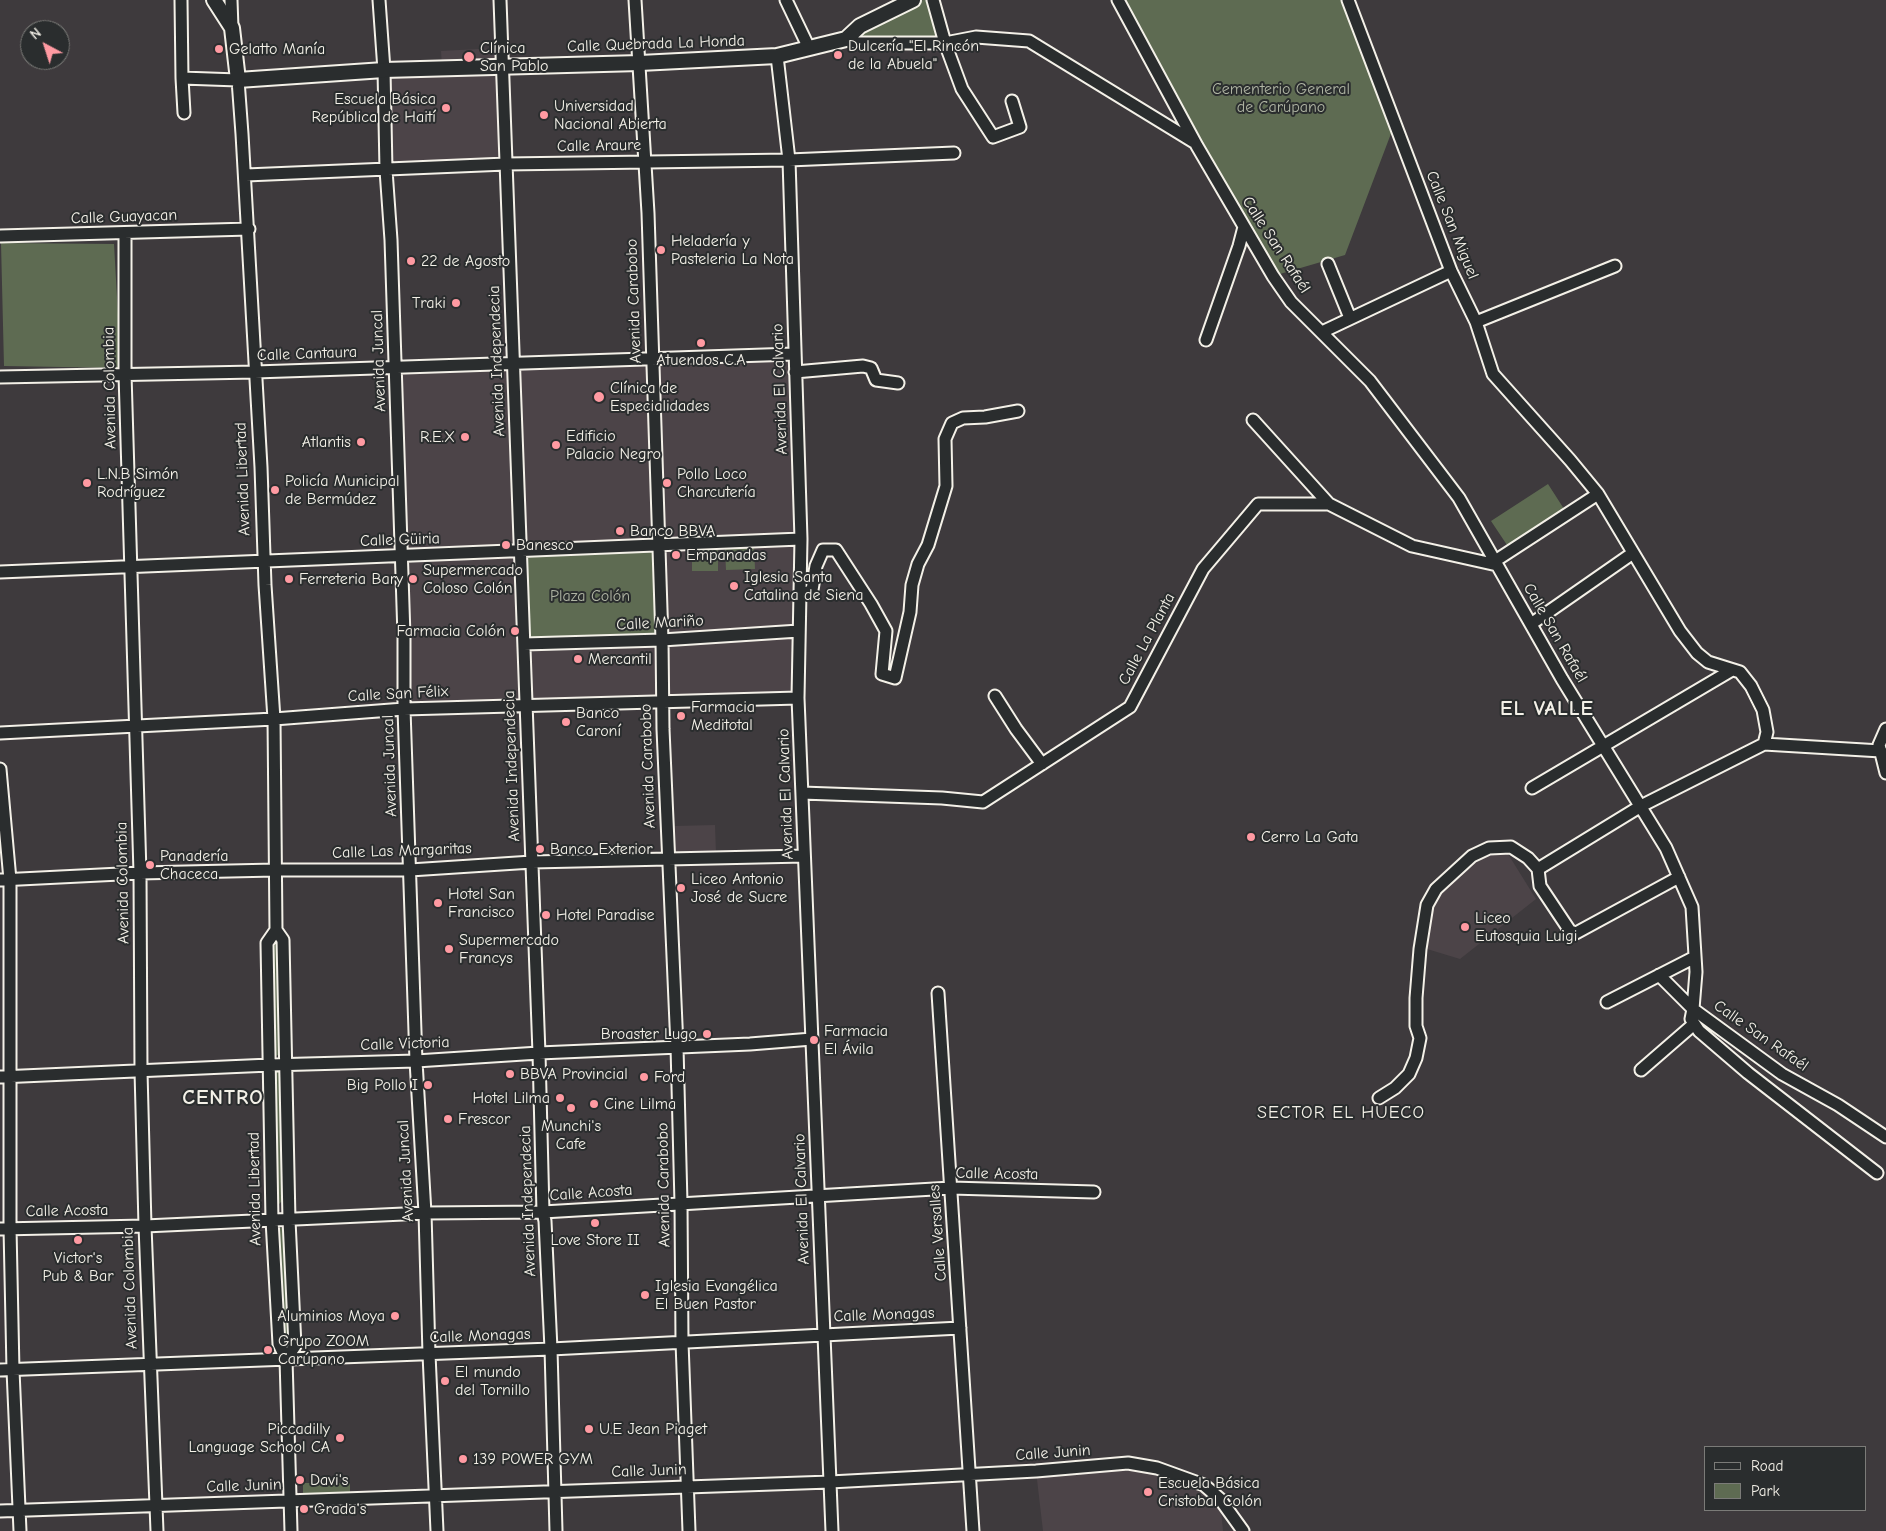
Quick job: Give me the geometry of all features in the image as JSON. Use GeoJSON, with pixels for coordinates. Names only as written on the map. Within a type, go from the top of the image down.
{"type":"FeatureCollection","features":[{"type":"Feature","properties":{"kind":"main road","name":"Avenida Libertad"},"geometry":{"type":"LineString","coordinates":[[214,0],[232,28],[238,80]]}},
{"type":"Feature","properties":{"kind":"main road","name":"Calle Quebrada La Honda"},"geometry":{"type":"LineString","coordinates":[[238,80],[384,70],[640,63],[777,56],[846,39],[860,26],[913,0]]}},
{"type":"Feature","properties":{"kind":"street"},"geometry":{"type":"LineString","coordinates":[[181,0],[184,113]]}},
{"type":"Feature","properties":{"kind":"street","name":"Avenida Libertad"},"geometry":{"type":"LineString","coordinates":[[231,0],[232,28]]}},
{"type":"Feature","properties":{"kind":"street","name":"Avenida Juncal"},"geometry":{"type":"LineString","coordinates":[[379,0],[384,70],[386,170],[396,367],[404,709],[416,1061],[425,1214],[428,1354],[437,1531]]}},
{"type":"Feature","properties":{"kind":"street","name":"Avenida Independecia"},"geometry":{"type":"LineString","coordinates":[[500,0],[539,1053],[543,1212],[551,1349],[556,1531]]}},
{"type":"Feature","properties":{"kind":"street","name":"Avenida Carabobo"},"geometry":{"type":"LineString","coordinates":[[636,0],[645,161],[662,640],[662,702],[677,1047],[682,1342],[689,1531]]}},
{"type":"Feature","properties":{"kind":"street"},"geometry":{"type":"LineString","coordinates":[[786,0],[809,48]]}},
{"type":"Feature","properties":{"kind":"street"},"geometry":{"type":"LineString","coordinates":[[933,0],[945,43],[962,89],[993,137],[1020,127],[1012,101]]}},
{"type":"Feature","properties":{"kind":"street","name":"Calle San Rafaél"},"geometry":{"type":"LineString","coordinates":[[1118,0],[1194,142],[1273,276],[1291,302],[1370,381],[1459,498],[1531,624],[1666,848],[1692,907],[1696,972],[1693,1008],[1782,1074],[1838,1105],[1886,1138]]}},
{"type":"Feature","properties":{"kind":"street","name":"Calle San Miguel"},"geometry":{"type":"LineString","coordinates":[[1348,0],[1452,271],[1476,322],[1493,374],[1598,494],[1680,631],[1697,653],[1708,662],[1732,670]]}},
{"type":"Feature","properties":{"kind":"street","name":"Calle San Rafaél"},"geometry":{"type":"LineString","coordinates":[[846,39],[858,43],[945,43],[976,37],[1029,41],[1194,142]]}},
{"type":"Feature","properties":{"kind":"street","name":"Avenida El Calvario"},"geometry":{"type":"LineString","coordinates":[[777,56],[789,160],[794,354],[802,539],[798,698],[832,1531]]}},
{"type":"Feature","properties":{"kind":"street"},"geometry":{"type":"LineString","coordinates":[[182,78],[238,80]]}},
{"type":"Feature","properties":{"kind":"street","name":"Avenida Libertad"},"geometry":{"type":"LineString","coordinates":[[238,80],[246,175],[264,561],[274,719],[276,930],[283,940],[289,1220],[294,1346],[286,1359]]}},
{"type":"Feature","properties":{"kind":"street","name":"Calle Araure"},"geometry":{"type":"LineString","coordinates":[[246,175],[506,164],[789,160],[954,153]]}},
{"type":"Feature","properties":{"kind":"street"},"geometry":{"type":"LineString","coordinates":[[1206,340],[1244,226]]}},
{"type":"Feature","properties":{"kind":"street","name":"Calle Guayacan"},"geometry":{"type":"LineString","coordinates":[[0,236],[249,230]]}},
{"type":"Feature","properties":{"kind":"street","name":"Avenida Colombia"},"geometry":{"type":"LineString","coordinates":[[125,234],[125,374],[140,873],[141,1071],[149,1365],[154,1506],[157,1531]]}},
{"type":"Feature","properties":{"kind":"street"},"geometry":{"type":"LineString","coordinates":[[1328,264],[1350,318]]}},
{"type":"Feature","properties":{"kind":"street"},"geometry":{"type":"LineString","coordinates":[[1476,322],[1615,266]]}},
{"type":"Feature","properties":{"kind":"street"},"geometry":{"type":"LineString","coordinates":[[1322,332],[1452,271]]}},
{"type":"Feature","properties":{"kind":"street","name":"Calle Cantaura"},"geometry":{"type":"LineString","coordinates":[[0,378],[255,372],[794,354]]}},
{"type":"Feature","properties":{"kind":"street"},"geometry":{"type":"LineString","coordinates":[[795,372],[863,366],[871,368],[876,380],[898,383]]}},
{"type":"Feature","properties":{"kind":"street"},"geometry":{"type":"LineString","coordinates":[[800,596],[812,590],[816,566],[823,550],[836,550],[886,630],[882,674],[895,678],[910,612],[912,585],[918,564],[928,545],[946,486],[946,439],[952,423],[963,418],[985,417],[1018,411]]}},
{"type":"Feature","properties":{"kind":"street"},"geometry":{"type":"LineString","coordinates":[[1253,420],[1329,504]]}},
{"type":"Feature","properties":{"kind":"street"},"geometry":{"type":"LineString","coordinates":[[1496,563],[1598,494]]}},
{"type":"Feature","properties":{"kind":"street","name":"Calle La Planta"},"geometry":{"type":"LineString","coordinates":[[802,793],[942,798],[983,802],[1130,707],[1203,568],[1258,504],[1329,504],[1412,546],[1496,563]]}},
{"type":"Feature","properties":{"kind":"street","name":"Calle Güiria"},"geometry":{"type":"LineString","coordinates":[[0,572],[802,539]]}},
{"type":"Feature","properties":{"kind":"street"},"geometry":{"type":"LineString","coordinates":[[1531,624],[1634,553]]}},
{"type":"Feature","properties":{"kind":"street","name":"Calle Mariño"},"geometry":{"type":"LineString","coordinates":[[524,644],[662,640],[799,631]]}},
{"type":"Feature","properties":{"kind":"street"},"geometry":{"type":"LineString","coordinates":[[1532,788],[1732,670],[1740,672],[1751,686],[1763,710],[1767,732],[1764,744]]}},
{"type":"Feature","properties":{"kind":"street"},"geometry":{"type":"LineString","coordinates":[[995,696],[1042,764]]}},
{"type":"Feature","properties":{"kind":"street","name":"Calle San Félix"},"geometry":{"type":"LineString","coordinates":[[0,732],[274,719],[404,709],[798,698]]}},
{"type":"Feature","properties":{"kind":"street"},"geometry":{"type":"LineString","coordinates":[[1886,729],[1879,745],[1886,773]]}},
{"type":"Feature","properties":{"kind":"street"},"geometry":{"type":"LineString","coordinates":[[1538,869],[1641,806],[1764,744],[1881,751]]}},
{"type":"Feature","properties":{"kind":"street"},"geometry":{"type":"LineString","coordinates":[[0,769],[5,880],[5,1228],[20,1531]]}},
{"type":"Feature","properties":{"kind":"street"},"geometry":{"type":"LineString","coordinates":[[1379,1098],[1395,1088],[1409,1074],[1416,1058],[1420,1038],[1416,1026],[1416,998],[1420,949],[1427,905],[1436,889],[1472,856],[1489,848],[1512,847],[1528,858],[1538,869],[1540,886],[1570,931],[1576,933],[1679,878]]}},
{"type":"Feature","properties":{"kind":"street","name":"Calle Las Margaritas"},"geometry":{"type":"LineString","coordinates":[[5,880],[140,873],[410,870],[532,862],[804,856]]}},
{"type":"Feature","properties":{"kind":"street","name":"Avenida Libertad"},"geometry":{"type":"LineString","coordinates":[[276,930],[267,942],[272,1220],[279,1344],[286,1359],[291,1531]]}},
{"type":"Feature","properties":{"kind":"street"},"geometry":{"type":"LineString","coordinates":[[1607,1002],[1695,957]]}},
{"type":"Feature","properties":{"kind":"street"},"geometry":{"type":"LineString","coordinates":[[1659,975],[1693,1008],[1691,1019],[1699,1031],[1748,1073],[1877,1173]]}},
{"type":"Feature","properties":{"kind":"street","name":"Calle Versalles"},"geometry":{"type":"LineString","coordinates":[[938,993],[973,1531]]}},
{"type":"Feature","properties":{"kind":"street"},"geometry":{"type":"LineString","coordinates":[[1641,1070],[1694,1024]]}},
{"type":"Feature","properties":{"kind":"street","name":"Calle Victoria"},"geometry":{"type":"LineString","coordinates":[[5,1076],[416,1061],[539,1053],[750,1044],[812,1039]]}},
{"type":"Feature","properties":{"kind":"street","name":"Calle Acosta"},"geometry":{"type":"LineString","coordinates":[[5,1228],[145,1226],[425,1214],[543,1212],[950,1188],[1094,1192]]}},
{"type":"Feature","properties":{"kind":"street","name":"Calle Monagas"},"geometry":{"type":"LineString","coordinates":[[0,1370],[551,1349],[960,1328]]}},
{"type":"Feature","properties":{"kind":"street","name":"Calle Junin"},"geometry":{"type":"LineString","coordinates":[[0,1511],[436,1494],[830,1482],[1128,1463],[1157,1468],[1204,1485],[1220,1499],[1243,1531]]}},
{"type":"Feature","properties":{"kind":"shaded area","name":"Clínica San Pablo"},"geometry":{"type":"Polygon","coordinates":[[[496,48],[497,63],[442,67],[441,51],[496,48]]]}},
{"type":"Feature","properties":{"kind":"shaded area","name":"Escuela Básica República de Haití"},"geometry":{"type":"Polygon","coordinates":[[[502,67],[506,164],[390,168],[387,72],[502,67]]]}},
{"type":"Feature","properties":{"kind":"shaded area"},"geometry":{"type":"Polygon","coordinates":[[[794,354],[798,698],[404,709],[395,367],[794,354]]]}},
{"type":"Feature","properties":{"kind":"shaded area"},"geometry":{"type":"Polygon","coordinates":[[[715,825],[716,853],[676,855],[675,826],[715,825]]]}},
{"type":"Feature","properties":{"kind":"shaded area","name":"Liceo Eutosquia Luigi"},"geometry":{"type":"Polygon","coordinates":[[[1491,852],[1508,854],[1536,899],[1460,959],[1427,949],[1431,904],[1441,888],[1491,852]]]}},
{"type":"Feature","properties":{"kind":"shaded area","name":"Escuela Básica Cristobal Colón"},"geometry":{"type":"Polygon","coordinates":[[[1157,1468],[1220,1499],[1223,1531],[1043,1531],[1036,1471],[1157,1468]]]}},
{"type":"Feature","properties":{"kind":"green space"},"geometry":{"type":"Polygon","coordinates":[[[923,0],[930,0],[941,40],[852,37],[923,0]]]}},
{"type":"Feature","properties":{"kind":"green space","name":"Cementerio General de Carúpano"},"geometry":{"type":"Polygon","coordinates":[[[1118,0],[1348,0],[1395,123],[1345,255],[1273,276],[1118,0]]]}},
{"type":"Feature","properties":{"kind":"green space"},"geometry":{"type":"Polygon","coordinates":[[[1,243],[114,244],[121,368],[4,366],[1,243]]]}},
{"type":"Feature","properties":{"kind":"green space"},"geometry":{"type":"Polygon","coordinates":[[[1548,484],[1566,512],[1509,548],[1491,521],[1548,484]]]}},
{"type":"Feature","properties":{"kind":"green space"},"geometry":{"type":"Polygon","coordinates":[[[754,546],[755,569],[726,570],[725,548],[754,546]]]}},
{"type":"Feature","properties":{"kind":"green space"},"geometry":{"type":"Polygon","coordinates":[[[692,549],[718,549],[718,571],[692,571],[692,549]]]}},
{"type":"Feature","properties":{"kind":"green space","name":"Plaza Colón"},"geometry":{"type":"Polygon","coordinates":[[[653,552],[655,637],[527,640],[526,555],[653,552]]]}},
{"type":"Feature","properties":{"kind":"green space"},"geometry":{"type":"Polygon","coordinates":[[[274,937],[277,940],[280,1007],[280,1054],[276,1056],[274,1053],[271,940],[274,937]]]}},
{"type":"Feature","properties":{"kind":"green space"},"geometry":{"type":"Polygon","coordinates":[[[279,1071],[283,1200],[278,1205],[275,1076],[276,1072],[279,1071]]]}},
{"type":"Feature","properties":{"kind":"green space"},"geometry":{"type":"Polygon","coordinates":[[[283,1228],[285,1231],[289,1343],[285,1347],[277,1230],[283,1228]]]}},
{"type":"Feature","properties":{"kind":"green space"},"geometry":{"type":"Polygon","coordinates":[[[303,1483],[350,1483],[350,1493],[303,1494],[303,1483]]]}},
{"type":"Feature","properties":{"kind":"place","name":"Gelatto Manía"},"geometry":{"type":"Point","coordinates":[219,49]}},
{"type":"Feature","properties":{"kind":"place","name":"Dulcería \"El Rincón de la Abuela\""},"geometry":{"type":"Point","coordinates":[838,55]}},
{"type":"Feature","properties":{"kind":"place","name":"Clínica San Pablo"},"geometry":{"type":"Point","coordinates":[469,57]}},
{"type":"Feature","properties":{"kind":"place","name":"Escuela Básica República de Haití"},"geometry":{"type":"Point","coordinates":[446,108]}},
{"type":"Feature","properties":{"kind":"place","name":"Universidad Nacional Abierta"},"geometry":{"type":"Point","coordinates":[544,115]}},
{"type":"Feature","properties":{"kind":"place","name":"Heladería y Pasteleria La Nota"},"geometry":{"type":"Point","coordinates":[661,250]}},
{"type":"Feature","properties":{"kind":"place","name":"22 de Agosto"},"geometry":{"type":"Point","coordinates":[411,261]}},
{"type":"Feature","properties":{"kind":"place","name":"Traki"},"geometry":{"type":"Point","coordinates":[456,303]}},
{"type":"Feature","properties":{"kind":"place","name":"Atuendos C.A"},"geometry":{"type":"Point","coordinates":[701,343]}},
{"type":"Feature","properties":{"kind":"place","name":"Clínica de Especialidades"},"geometry":{"type":"Point","coordinates":[599,397]}},
{"type":"Feature","properties":{"kind":"place","name":"R.E.X"},"geometry":{"type":"Point","coordinates":[465,437]}},
{"type":"Feature","properties":{"kind":"place","name":"Atlantis"},"geometry":{"type":"Point","coordinates":[361,442]}},
{"type":"Feature","properties":{"kind":"place","name":"Edificio Palacio Negro"},"geometry":{"type":"Point","coordinates":[556,445]}},
{"type":"Feature","properties":{"kind":"place","name":"L.N.B Simón Rodríguez"},"geometry":{"type":"Point","coordinates":[87,483]}},
{"type":"Feature","properties":{"kind":"place","name":"Pollo Loco Charcutería"},"geometry":{"type":"Point","coordinates":[667,483]}},
{"type":"Feature","properties":{"kind":"place","name":"Policía Municipal de Bermúdez"},"geometry":{"type":"Point","coordinates":[275,490]}},
{"type":"Feature","properties":{"kind":"place","name":"Banco BBVA"},"geometry":{"type":"Point","coordinates":[620,531]}},
{"type":"Feature","properties":{"kind":"place","name":"Banesco"},"geometry":{"type":"Point","coordinates":[506,545]}},
{"type":"Feature","properties":{"kind":"place","name":"Empanadas"},"geometry":{"type":"Point","coordinates":[676,555]}},
{"type":"Feature","properties":{"kind":"place","name":"Ferreteria Bary"},"geometry":{"type":"Point","coordinates":[289,579]}},
{"type":"Feature","properties":{"kind":"place","name":"Supermercado Coloso Colón"},"geometry":{"type":"Point","coordinates":[413,579]}},
{"type":"Feature","properties":{"kind":"place","name":"Iglesia Santa Catalina de Siena"},"geometry":{"type":"Point","coordinates":[734,586]}},
{"type":"Feature","properties":{"kind":"place","name":"Farmacia Colón"},"geometry":{"type":"Point","coordinates":[515,631]}},
{"type":"Feature","properties":{"kind":"place","name":"Mercantil"},"geometry":{"type":"Point","coordinates":[578,659]}},
{"type":"Feature","properties":{"kind":"place","name":"Farmacia Meditotal"},"geometry":{"type":"Point","coordinates":[681,716]}},
{"type":"Feature","properties":{"kind":"place","name":"Banco Caroní"},"geometry":{"type":"Point","coordinates":[566,722]}},
{"type":"Feature","properties":{"kind":"place","name":"Cerro La Gata"},"geometry":{"type":"Point","coordinates":[1251,837]}},
{"type":"Feature","properties":{"kind":"place","name":"Banco Exterior"},"geometry":{"type":"Point","coordinates":[540,849]}},
{"type":"Feature","properties":{"kind":"place","name":"Panadería Chaceca"},"geometry":{"type":"Point","coordinates":[150,865]}},
{"type":"Feature","properties":{"kind":"place","name":"Liceo Antonio José de Sucre"},"geometry":{"type":"Point","coordinates":[681,888]}},
{"type":"Feature","properties":{"kind":"place","name":"Hotel San Francisco"},"geometry":{"type":"Point","coordinates":[438,903]}},
{"type":"Feature","properties":{"kind":"place","name":"Hotel Paradise"},"geometry":{"type":"Point","coordinates":[546,915]}},
{"type":"Feature","properties":{"kind":"place","name":"Liceo Eutosquia Luigi"},"geometry":{"type":"Point","coordinates":[1465,927]}},
{"type":"Feature","properties":{"kind":"place","name":"Supermercado Francys"},"geometry":{"type":"Point","coordinates":[449,949]}},
{"type":"Feature","properties":{"kind":"place","name":"Broaster Lugo"},"geometry":{"type":"Point","coordinates":[707,1034]}},
{"type":"Feature","properties":{"kind":"place","name":"Farmacia El Ávila"},"geometry":{"type":"Point","coordinates":[814,1040]}},
{"type":"Feature","properties":{"kind":"place","name":"BBVA Provincial"},"geometry":{"type":"Point","coordinates":[510,1074]}},
{"type":"Feature","properties":{"kind":"place","name":"Ford"},"geometry":{"type":"Point","coordinates":[644,1077]}},
{"type":"Feature","properties":{"kind":"place","name":"Big Pollo I"},"geometry":{"type":"Point","coordinates":[428,1085]}},
{"type":"Feature","properties":{"kind":"place","name":"Hotel Lilma"},"geometry":{"type":"Point","coordinates":[560,1098]}},
{"type":"Feature","properties":{"kind":"place","name":"Cine Lilma"},"geometry":{"type":"Point","coordinates":[594,1104]}},
{"type":"Feature","properties":{"kind":"place","name":"Munchi's Cafe"},"geometry":{"type":"Point","coordinates":[571,1108]}},
{"type":"Feature","properties":{"kind":"place","name":"Frescor"},"geometry":{"type":"Point","coordinates":[448,1119]}},
{"type":"Feature","properties":{"kind":"place","name":"Love Store II"},"geometry":{"type":"Point","coordinates":[595,1223]}},
{"type":"Feature","properties":{"kind":"place","name":"Victor's Pub & Bar"},"geometry":{"type":"Point","coordinates":[78,1240]}},
{"type":"Feature","properties":{"kind":"place","name":"Iglesia Evangélica El Buen Pastor"},"geometry":{"type":"Point","coordinates":[645,1295]}},
{"type":"Feature","properties":{"kind":"place","name":"Aluminios Moya"},"geometry":{"type":"Point","coordinates":[395,1316]}},
{"type":"Feature","properties":{"kind":"place","name":"Grupo ZOOM Carúpano"},"geometry":{"type":"Point","coordinates":[268,1350]}},
{"type":"Feature","properties":{"kind":"place","name":"El mundo del Tornillo"},"geometry":{"type":"Point","coordinates":[445,1381]}},
{"type":"Feature","properties":{"kind":"place","name":"U.E Jean Piaget"},"geometry":{"type":"Point","coordinates":[589,1429]}},
{"type":"Feature","properties":{"kind":"place","name":"Piccadilly Language School CA"},"geometry":{"type":"Point","coordinates":[340,1438]}},
{"type":"Feature","properties":{"kind":"place","name":"139 POWER GYM"},"geometry":{"type":"Point","coordinates":[463,1459]}},
{"type":"Feature","properties":{"kind":"place","name":"Davi's"},"geometry":{"type":"Point","coordinates":[300,1480]}},
{"type":"Feature","properties":{"kind":"place","name":"Escuela Básica Cristobal Colón"},"geometry":{"type":"Point","coordinates":[1148,1492]}},
{"type":"Feature","properties":{"kind":"place","name":"Grada's"},"geometry":{"type":"Point","coordinates":[304,1509]}},
{"type":"Feature","properties":{"kind":"district","name":"EL VALLE"},"geometry":{"type":"Point","coordinates":[1547,709]}},
{"type":"Feature","properties":{"kind":"district","name":"CENTRO"},"geometry":{"type":"Point","coordinates":[223,1098]}},
{"type":"Feature","properties":{"kind":"district","name":"SECTOR EL HUECO"},"geometry":{"type":"Point","coordinates":[1341,1113]}}]}
